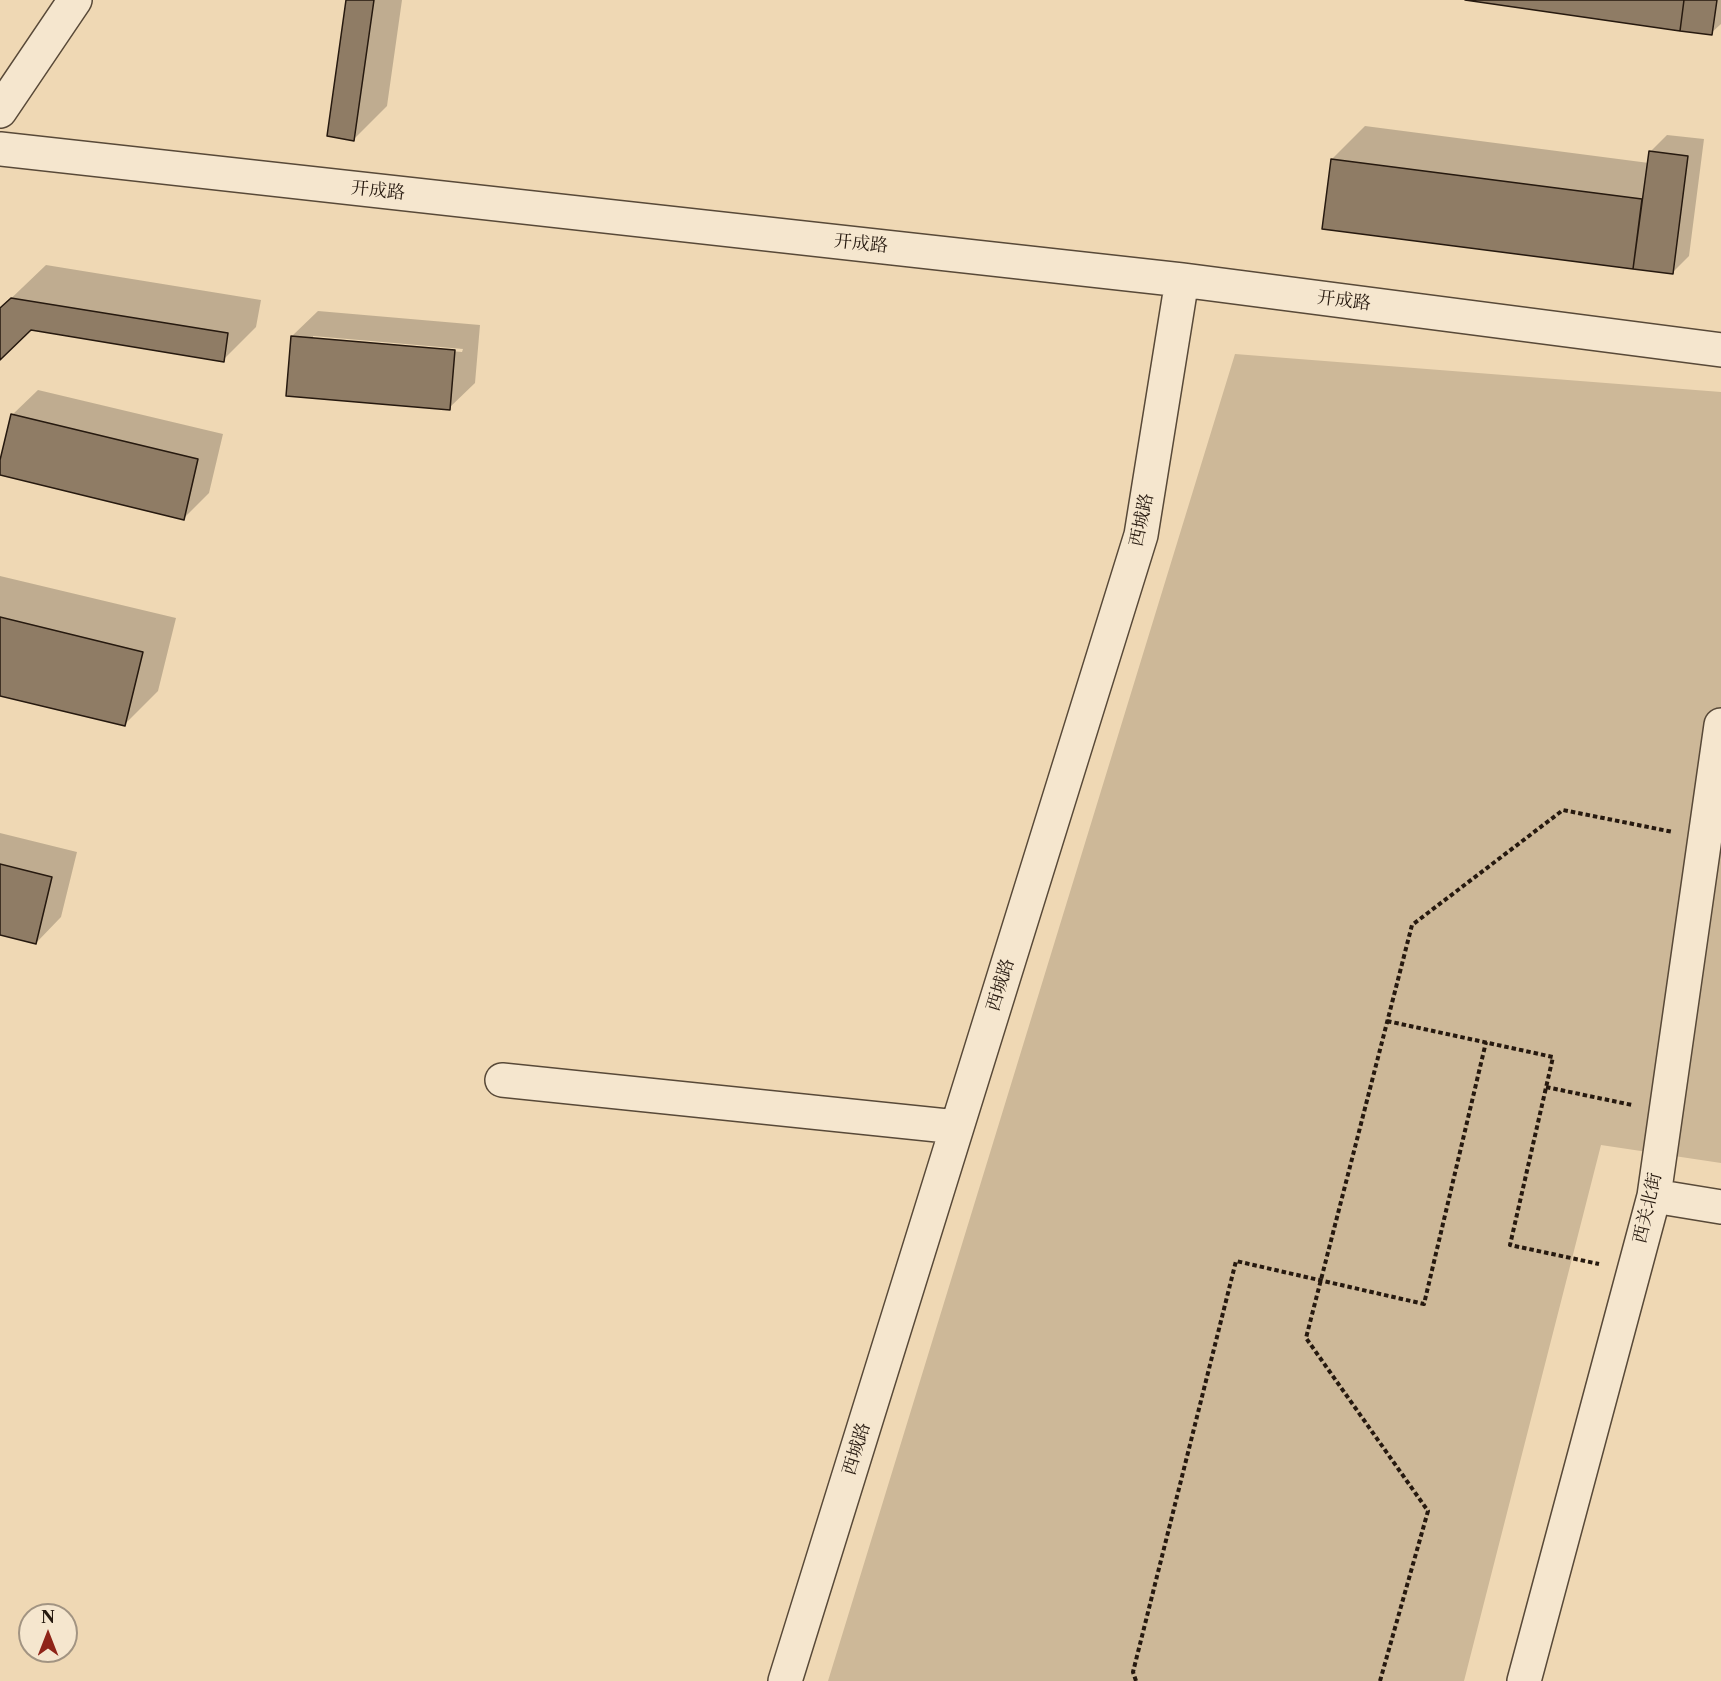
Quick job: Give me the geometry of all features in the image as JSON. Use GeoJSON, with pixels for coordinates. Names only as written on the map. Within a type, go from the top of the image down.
{"type":"FeatureCollection","features":[{"type":"Feature","properties":{"kind":"street"},"geometry":{"type":"LineString","coordinates":[[0,111],[75,0]]}},
{"type":"Feature","properties":{"kind":"street","name":"开成路"},"geometry":{"type":"LineString","coordinates":[[0,149],[1182,280],[1721,350]]}},
{"type":"Feature","properties":{"kind":"street","name":"西城路"},"geometry":{"type":"LineString","coordinates":[[785,1681],[1141,535],[1182,280]]}},
{"type":"Feature","properties":{"kind":"street","name":"西关北街"},"geometry":{"type":"LineString","coordinates":[[1524,1681],[1654,1196],[1721,725]]}},
{"type":"Feature","properties":{"kind":"street"},"geometry":{"type":"LineString","coordinates":[[502,1080],[957,1127]]}},
{"type":"Feature","properties":{"kind":"street"},"geometry":{"type":"LineString","coordinates":[[1654,1196],[1721,1207]]}},
{"type":"Feature","properties":{"kind":"path"},"geometry":{"type":"LineString","coordinates":[[1380,1681],[1428,1511],[1306,1338],[1412,926],[1563,810],[1705,838]]}},
{"type":"Feature","properties":{"kind":"path"},"geometry":{"type":"LineString","coordinates":[[1388,1021],[1553,1058],[1510,1245],[1633,1272]]}},
{"type":"Feature","properties":{"kind":"path"},"geometry":{"type":"LineString","coordinates":[[1136,1681],[1133,1672],[1236,1261],[1424,1305],[1486,1042]]}},
{"type":"Feature","properties":{"kind":"path"},"geometry":{"type":"LineString","coordinates":[[1546,1087],[1665,1112]]}},
{"type":"Feature","properties":{"kind":"shaded area"},"geometry":{"type":"Polygon","coordinates":[[[1235,354],[1721,392],[1721,1163],[1601,1145],[1464,1681],[828,1681],[1235,354]]]}},
{"type":"Feature","properties":{"kind":"building"},"geometry":{"type":"Polygon","coordinates":[[[346,0],[374,0],[354,141],[327,136],[346,0]]]}},
{"type":"Feature","properties":{"kind":"building"},"geometry":{"type":"Polygon","coordinates":[[[1465,0],[1684,0],[1680,31],[1465,0]]]}},
{"type":"Feature","properties":{"kind":"building"},"geometry":{"type":"Polygon","coordinates":[[[1684,0],[1717,0],[1712,35],[1680,31],[1684,0]]]}},
{"type":"Feature","properties":{"kind":"building"},"geometry":{"type":"Polygon","coordinates":[[[1649,151],[1688,156],[1673,274],[1633,269],[1649,151]]]}},
{"type":"Feature","properties":{"kind":"building"},"geometry":{"type":"Polygon","coordinates":[[[1331,159],[1642,199],[1633,269],[1322,229],[1331,159]]]}},
{"type":"Feature","properties":{"kind":"building"},"geometry":{"type":"Polygon","coordinates":[[[11,298],[228,333],[224,362],[31,330],[0,360],[0,308],[11,298]]]}},
{"type":"Feature","properties":{"kind":"building"},"geometry":{"type":"Polygon","coordinates":[[[291,336],[455,350],[450,410],[286,396],[291,336]]]}},
{"type":"Feature","properties":{"kind":"building"},"geometry":{"type":"Polygon","coordinates":[[[11,414],[198,459],[184,520],[0,475],[0,460],[11,414]]]}},
{"type":"Feature","properties":{"kind":"building"},"geometry":{"type":"Polygon","coordinates":[[[0,617],[143,652],[125,726],[0,696],[0,617]]]}},
{"type":"Feature","properties":{"kind":"building"},"geometry":{"type":"Polygon","coordinates":[[[0,864],[52,877],[36,944],[0,935],[0,864]]]}}]}
